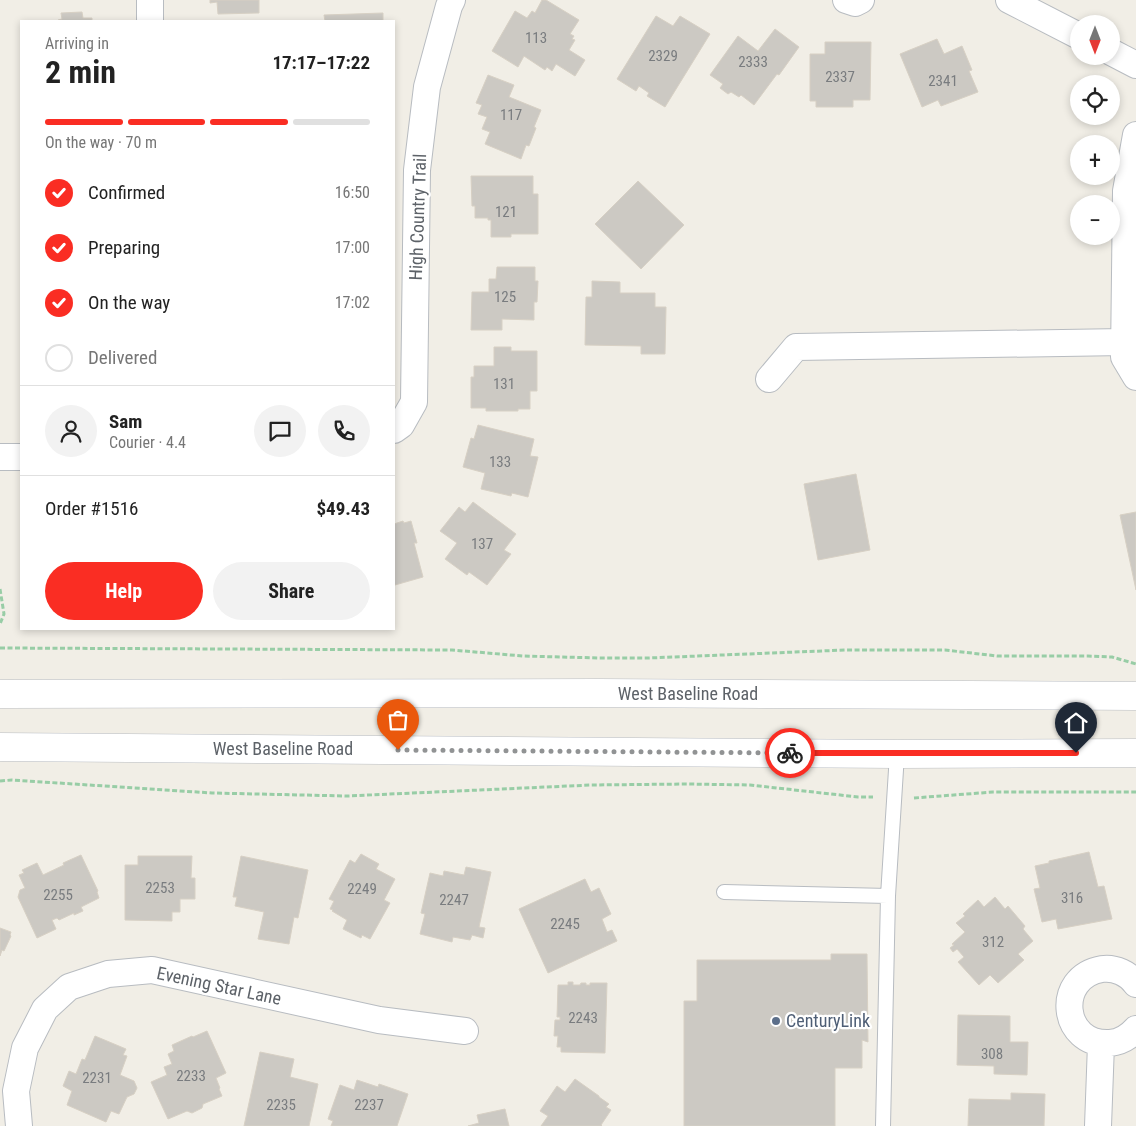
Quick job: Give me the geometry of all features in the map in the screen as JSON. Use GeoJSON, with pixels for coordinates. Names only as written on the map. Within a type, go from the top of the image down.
{"type":"FeatureCollection","features":[{"type":"Feature","properties":{"kind":"main road","name":"West Baseline Road"},"geometry":{"type":"LineString","coordinates":[[0,694],[598,693],[1136,696]]}},
{"type":"Feature","properties":{"kind":"main road","name":"West Baseline Road"},"geometry":{"type":"LineString","coordinates":[[0,747],[897,754],[1136,753]]}},
{"type":"Feature","properties":{"kind":"street"},"geometry":{"type":"LineString","coordinates":[[150,0],[150,20]]}},
{"type":"Feature","properties":{"kind":"street","name":"High Country Trail"},"geometry":{"type":"LineString","coordinates":[[395,429],[401,425],[414,402],[416,170],[427,87],[452,0]]}},
{"type":"Feature","properties":{"kind":"street"},"geometry":{"type":"LineString","coordinates":[[846,0],[855,3],[861,0]]}},
{"type":"Feature","properties":{"kind":"street"},"geometry":{"type":"LineString","coordinates":[[1009,0],[1070,31]]}},
{"type":"Feature","properties":{"kind":"street"},"geometry":{"type":"LineString","coordinates":[[1120,57],[1136,65]]}},
{"type":"Feature","properties":{"kind":"street"},"geometry":{"type":"LineString","coordinates":[[1136,135],[1126,192],[1124,342],[1124,358],[1136,377]]}},
{"type":"Feature","properties":{"kind":"street"},"geometry":{"type":"LineString","coordinates":[[770,379],[796,346],[1124,342]]}},
{"type":"Feature","properties":{"kind":"street"},"geometry":{"type":"LineString","coordinates":[[0,457],[20,457]]}},
{"type":"Feature","properties":{"kind":"street"},"geometry":{"type":"LineString","coordinates":[[1136,984],[1133,979],[1119,971],[1104,969],[1089,973],[1077,983],[1070,997],[1069,1013],[1075,1027],[1086,1038],[1101,1044],[1116,1043],[1131,1036],[1136,1029]]}},
{"type":"Feature","properties":{"kind":"street","name":"Evening Star Lane"},"geometry":{"type":"LineString","coordinates":[[19,1126],[16,1091],[25,1048],[45,1009],[69,986],[108,974],[152,970],[379,1020],[465,1031]]}},
{"type":"Feature","properties":{"kind":"street"},"geometry":{"type":"LineString","coordinates":[[1098,1126],[1101,1044]]}},
{"type":"Feature","properties":{"kind":"lane"},"geometry":{"type":"LineString","coordinates":[[883,1126],[888,896],[897,754]]}},
{"type":"Feature","properties":{"kind":"lane"},"geometry":{"type":"LineString","coordinates":[[724,892],[888,896]]}},
{"type":"Feature","properties":{"kind":"path"},"geometry":{"type":"LineString","coordinates":[[0,589],[4,614],[0,624]]}},
{"type":"Feature","properties":{"kind":"path"},"geometry":{"type":"LineString","coordinates":[[0,648],[452,650],[523,656],[599,658],[650,658],[845,650],[945,650],[997,656],[1088,656],[1112,658],[1136,664]]}},
{"type":"Feature","properties":{"kind":"path"},"geometry":{"type":"LineString","coordinates":[[0,781],[12,780],[212,793],[347,796],[591,785],[750,785],[858,797],[916,798],[993,792],[1136,792]]}},
{"type":"Feature","properties":{"kind":"building"},"geometry":{"type":"Polygon","coordinates":[[[210,0],[259,0],[259,13],[218,14],[217,2],[210,3],[210,0]]]}},
{"type":"Feature","properties":{"kind":"building"},"geometry":{"type":"Polygon","coordinates":[[[542,0],[546,0],[579,20],[570,34],[574,36],[572,39],[575,40],[569,50],[585,60],[575,76],[556,64],[552,71],[547,67],[545,70],[524,56],[518,67],[492,51],[515,11],[527,18],[532,11],[535,13],[542,0]]]}},
{"type":"Feature","properties":{"kind":"building"},"geometry":{"type":"Polygon","coordinates":[[[82,12],[83,18],[92,18],[92,20],[58,20],[62,19],[61,13],[82,12]]]}},
{"type":"Feature","properties":{"kind":"building"},"geometry":{"type":"Polygon","coordinates":[[[383,13],[383,20],[325,20],[324,15],[383,13]]]}},
{"type":"Feature","properties":{"kind":"building"},"geometry":{"type":"Polygon","coordinates":[[[656,16],[673,26],[680,16],[710,34],[665,107],[647,96],[649,93],[639,86],[636,91],[617,79],[656,16]]]}},
{"type":"Feature","properties":{"kind":"building"},"geometry":{"type":"Polygon","coordinates":[[[775,29],[799,47],[754,105],[741,95],[739,97],[731,92],[728,94],[720,88],[723,84],[710,75],[738,36],[758,51],[775,29]]]}},
{"type":"Feature","properties":{"kind":"building"},"geometry":{"type":"Polygon","coordinates":[[[937,39],[944,54],[962,46],[972,70],[969,71],[978,92],[941,106],[938,100],[922,107],[900,54],[937,39]]]}},
{"type":"Feature","properties":{"kind":"building"},"geometry":{"type":"Polygon","coordinates":[[[825,42],[871,42],[870,100],[853,100],[853,107],[816,107],[816,101],[810,101],[810,54],[825,54],[825,42]]]}},
{"type":"Feature","properties":{"kind":"building"},"geometry":{"type":"Polygon","coordinates":[[[488,75],[514,85],[509,97],[541,110],[529,146],[526,145],[521,159],[485,144],[490,132],[482,129],[487,117],[478,114],[482,105],[476,103],[488,75]]]}},
{"type":"Feature","properties":{"kind":"building"},"geometry":{"type":"Polygon","coordinates":[[[471,176],[533,176],[533,194],[538,194],[538,234],[511,234],[511,237],[491,237],[491,220],[488,220],[488,218],[475,218],[475,206],[472,206],[471,176]]]}},
{"type":"Feature","properties":{"kind":"building"},"geometry":{"type":"Polygon","coordinates":[[[638,181],[684,225],[641,269],[595,224],[638,181]]]}},
{"type":"Feature","properties":{"kind":"building"},"geometry":{"type":"Polygon","coordinates":[[[497,267],[535,267],[535,281],[538,281],[537,302],[534,302],[534,320],[502,319],[502,330],[471,330],[472,292],[489,292],[489,279],[496,279],[497,267]]]}},
{"type":"Feature","properties":{"kind":"building"},"geometry":{"type":"Polygon","coordinates":[[[592,281],[620,282],[620,293],[655,293],[655,307],[666,307],[665,354],[641,354],[641,346],[585,345],[586,297],[592,297],[592,281]]]}},
{"type":"Feature","properties":{"kind":"building"},"geometry":{"type":"Polygon","coordinates":[[[494,347],[511,347],[511,351],[537,351],[537,391],[530,391],[530,409],[486,411],[486,408],[471,408],[471,377],[474,377],[474,366],[494,366],[494,347]]]}},
{"type":"Feature","properties":{"kind":"building"},"geometry":{"type":"Polygon","coordinates":[[[478,425],[534,439],[530,456],[538,457],[528,497],[512,493],[511,496],[481,489],[485,473],[463,467],[471,438],[474,439],[478,425]]]}},
{"type":"Feature","properties":{"kind":"building"},"geometry":{"type":"Polygon","coordinates":[[[856,474],[870,550],[818,560],[804,484],[856,474]]]}},
{"type":"Feature","properties":{"kind":"building"},"geometry":{"type":"Polygon","coordinates":[[[473,502],[516,534],[504,550],[511,554],[487,585],[469,572],[467,575],[445,559],[457,543],[440,531],[459,507],[465,512],[473,502]]]}},
{"type":"Feature","properties":{"kind":"building"},"geometry":{"type":"Polygon","coordinates":[[[1136,512],[1136,590],[1120,515],[1136,512]]]}},
{"type":"Feature","properties":{"kind":"building"},"geometry":{"type":"Polygon","coordinates":[[[411,521],[417,543],[414,543],[423,577],[395,585],[395,524],[411,521]]]}},
{"type":"Feature","properties":{"kind":"building"},"geometry":{"type":"Polygon","coordinates":[[[1089,852],[1098,887],[1104,886],[1112,919],[1058,929],[1056,919],[1042,922],[1034,889],[1040,888],[1035,866],[1089,852]]]}},
{"type":"Feature","properties":{"kind":"building"},"geometry":{"type":"Polygon","coordinates":[[[361,854],[379,864],[376,869],[395,879],[384,900],[390,903],[370,939],[362,935],[361,938],[343,929],[347,920],[330,909],[334,901],[329,899],[350,860],[355,863],[361,854]]]}},
{"type":"Feature","properties":{"kind":"building"},"geometry":{"type":"Polygon","coordinates":[[[81,855],[98,891],[99,898],[81,907],[83,911],[59,920],[57,918],[52,920],[56,929],[37,938],[18,897],[20,890],[25,888],[19,875],[24,873],[22,870],[37,863],[43,875],[81,855]]]}},
{"type":"Feature","properties":{"kind":"building"},"geometry":{"type":"Polygon","coordinates":[[[138,856],[192,856],[191,878],[195,878],[195,899],[180,899],[180,912],[172,912],[172,921],[125,920],[125,865],[138,865],[138,856]]]}},
{"type":"Feature","properties":{"kind":"building"},"geometry":{"type":"Polygon","coordinates":[[[241,856],[308,870],[298,918],[294,917],[289,944],[258,939],[264,912],[235,906],[237,897],[233,897],[241,856]]]}},
{"type":"Feature","properties":{"kind":"building"},"geometry":{"type":"Polygon","coordinates":[[[466,867],[491,872],[479,927],[485,928],[483,938],[472,935],[470,940],[453,937],[452,942],[420,934],[425,914],[421,913],[430,873],[443,876],[444,871],[464,875],[466,867]]]}},
{"type":"Feature","properties":{"kind":"building"},"geometry":{"type":"Polygon","coordinates":[[[585,879],[591,892],[599,888],[611,914],[602,919],[607,932],[612,930],[617,941],[548,973],[519,909],[585,879]]]}},
{"type":"Feature","properties":{"kind":"building"},"geometry":{"type":"Polygon","coordinates":[[[995,897],[1005,909],[1008,906],[1025,926],[1023,929],[1033,941],[1018,954],[1024,960],[998,983],[990,975],[979,985],[958,962],[964,957],[957,949],[953,952],[950,948],[965,932],[956,923],[965,916],[963,914],[978,900],[984,907],[995,897]]]}},
{"type":"Feature","properties":{"kind":"building"},"geometry":{"type":"Polygon","coordinates":[[[0,928],[11,932],[11,936],[0,956],[0,928]]]}},
{"type":"Feature","properties":{"kind":"building","name":"CenturyLink"},"geometry":{"type":"Polygon","coordinates":[[[831,954],[867,954],[868,1042],[862,1040],[862,1068],[835,1068],[835,1126],[684,1126],[684,1001],[697,1001],[697,960],[831,960],[831,954]]]}},
{"type":"Feature","properties":{"kind":"building"},"geometry":{"type":"Polygon","coordinates":[[[568,982],[573,982],[573,985],[580,985],[581,983],[590,985],[590,983],[607,983],[605,1053],[561,1052],[561,1047],[557,1047],[558,1036],[554,1036],[555,1020],[560,1020],[560,1017],[557,1017],[558,985],[568,985],[568,982]]]}},
{"type":"Feature","properties":{"kind":"building"},"geometry":{"type":"Polygon","coordinates":[[[958,1015],[1010,1016],[1010,1042],[1028,1042],[1027,1075],[994,1074],[994,1066],[957,1065],[958,1015]]]}},
{"type":"Feature","properties":{"kind":"building"},"geometry":{"type":"Polygon","coordinates":[[[207,1031],[226,1073],[216,1078],[222,1096],[203,1104],[202,1108],[192,1113],[187,1111],[168,1119],[151,1082],[167,1075],[164,1067],[172,1064],[168,1054],[174,1051],[172,1045],[207,1031]]]}},
{"type":"Feature","properties":{"kind":"building"},"geometry":{"type":"Polygon","coordinates":[[[95,1036],[126,1049],[123,1055],[127,1056],[120,1075],[134,1081],[137,1088],[134,1094],[127,1097],[119,1114],[111,1111],[106,1122],[67,1105],[72,1091],[63,1086],[69,1071],[76,1074],[82,1059],[85,1060],[95,1036]]]}},
{"type":"Feature","properties":{"kind":"building"},"geometry":{"type":"Polygon","coordinates":[[[260,1052],[294,1059],[290,1077],[318,1084],[309,1126],[244,1126],[260,1052]]]}},
{"type":"Feature","properties":{"kind":"building"},"geometry":{"type":"Polygon","coordinates":[[[575,1079],[609,1104],[606,1107],[611,1110],[602,1126],[541,1126],[548,1116],[540,1111],[557,1086],[565,1092],[575,1079]]]}},
{"type":"Feature","properties":{"kind":"building"},"geometry":{"type":"Polygon","coordinates":[[[357,1080],[378,1087],[379,1084],[408,1094],[397,1126],[331,1126],[333,1121],[328,1119],[340,1085],[354,1090],[357,1080]]]}},
{"type":"Feature","properties":{"kind":"building"},"geometry":{"type":"Polygon","coordinates":[[[1011,1093],[1045,1094],[1044,1126],[968,1126],[969,1099],[1011,1100],[1011,1093]]]}},
{"type":"Feature","properties":{"kind":"building"},"geometry":{"type":"Polygon","coordinates":[[[505,1109],[509,1126],[468,1126],[479,1123],[477,1115],[505,1109]]]}},
{"type":"Feature","properties":{"kind":"way so far"},"geometry":{"type":"LineString","coordinates":[[398,750],[790,753]]}},
{"type":"Feature","properties":{"kind":"place","name":"CenturyLink"},"geometry":{"type":"Point","coordinates":[776,1021]}},
{"type":"Feature","properties":{"kind":"route"},"geometry":{"type":"LineString","coordinates":[[790,753],[1076,753]]}}]}
